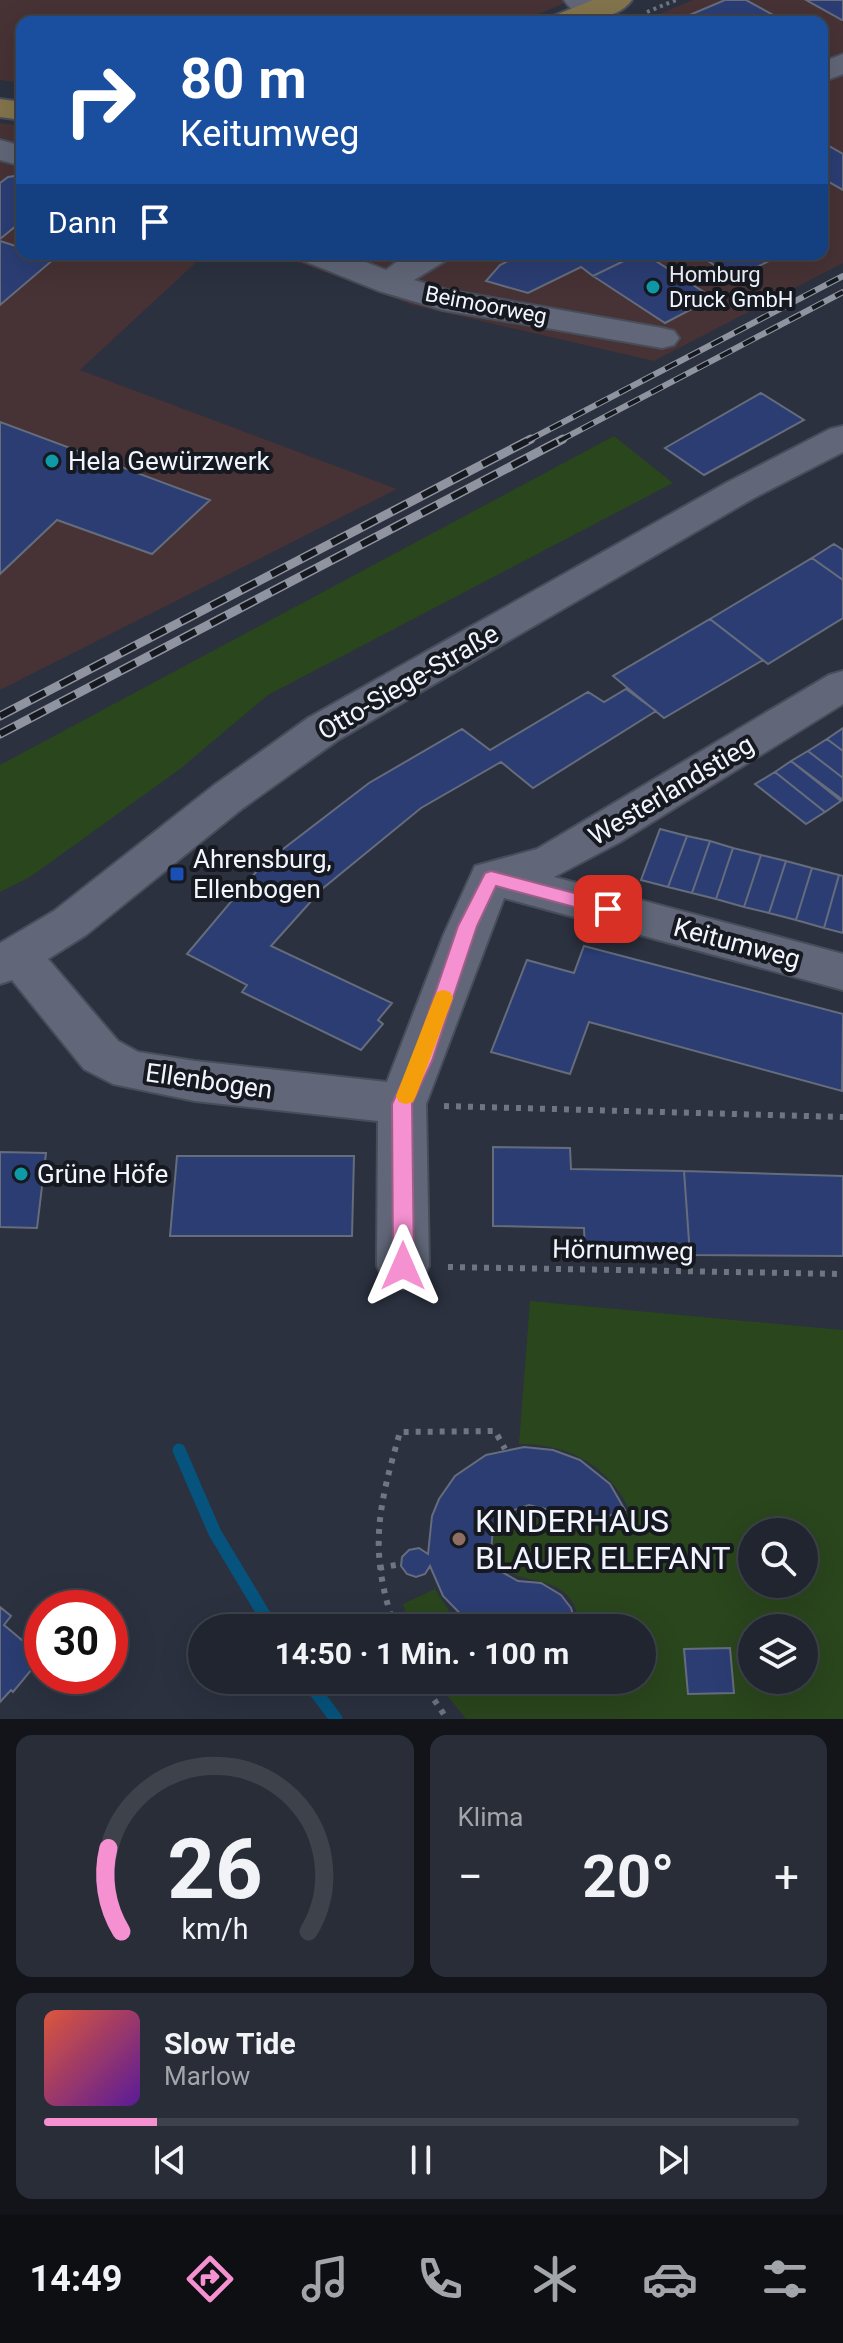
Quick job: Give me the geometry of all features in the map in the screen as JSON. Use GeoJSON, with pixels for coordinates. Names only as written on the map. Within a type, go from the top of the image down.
{"type":"FeatureCollection","features":[{"type":"Feature","properties":{"kind":"main road"},"geometry":{"type":"LineString","coordinates":[[580,16],[607,6]]}},
{"type":"Feature","properties":{"kind":"street","name":"Beimoorweg"},"geometry":{"type":"LineString","coordinates":[[331,260],[391,284],[443,300],[662,338]]}},
{"type":"Feature","properties":{"kind":"street"},"geometry":{"type":"LineString","coordinates":[[391,284],[421,260]]}},
{"type":"Feature","properties":{"kind":"street","name":"Otto-Siege-Straße"},"geometry":{"type":"LineString","coordinates":[[9,961],[70,923],[228,797],[323,729],[739,491],[843,437]]}},
{"type":"Feature","properties":{"kind":"street","name":"Westerlandstieg"},"geometry":{"type":"LineString","coordinates":[[491,878],[550,862],[843,685]]}},
{"type":"Feature","properties":{"kind":"street"},"geometry":{"type":"LineString","coordinates":[[403,1266],[402,1104],[422,1061],[468,926],[491,878]]}},
{"type":"Feature","properties":{"kind":"street","name":"Keitumweg"},"geometry":{"type":"LineString","coordinates":[[491,878],[843,972]]}},
{"type":"Feature","properties":{"kind":"street","name":"Ellenbogen"},"geometry":{"type":"LineString","coordinates":[[9,961],[101,1055],[130,1070],[195,1081],[402,1104]]}},
{"type":"Feature","properties":{"kind":"path"},"geometry":{"type":"LineString","coordinates":[[607,6],[676,0]]}},
{"type":"Feature","properties":{"kind":"path"},"geometry":{"type":"LineString","coordinates":[[402,1104],[843,1117]]}},
{"type":"Feature","properties":{"kind":"path","name":"Hörnumweg"},"geometry":{"type":"LineString","coordinates":[[403,1266],[843,1274]]}},
{"type":"Feature","properties":{"kind":"path"},"geometry":{"type":"LineString","coordinates":[[391,1614],[379,1568],[379,1506],[400,1432],[495,1431],[505,1449]]}},
{"type":"Feature","properties":{"kind":"path"},"geometry":{"type":"LineString","coordinates":[[379,1568],[401,1564]]}},
{"type":"Feature","properties":{"kind":"path"},"geometry":{"type":"LineString","coordinates":[[430,1694],[447,1719]]}},
{"type":"Feature","properties":{"kind":"shaded area"},"geometry":{"type":"Polygon","coordinates":[[[0,0],[572,0],[533,16],[16,16],[16,82],[0,80],[0,0]]]}},
{"type":"Feature","properties":{"kind":"shaded area"},"geometry":{"type":"Polygon","coordinates":[[[693,0],[843,0],[843,263],[654,361],[412,305],[292,260],[828,260],[828,16],[654,16],[693,0]]]}},
{"type":"Feature","properties":{"kind":"shaded area"},"geometry":{"type":"Polygon","coordinates":[[[0,123],[16,125],[16,260],[199,260],[80,370],[397,489],[0,690],[0,123]]]}},
{"type":"Feature","properties":{"kind":"green space"},"geometry":{"type":"Polygon","coordinates":[[[614,436],[673,483],[268,695],[180,769],[30,877],[0,892],[0,765],[614,436]]]}},
{"type":"Feature","properties":{"kind":"green space"},"geometry":{"type":"Polygon","coordinates":[[[530,1301],[843,1330],[843,1719],[466,1719],[446,1694],[656,1694],[656,1614],[576,1614],[567,1595],[555,1587],[516,1575],[505,1569],[497,1558],[493,1542],[497,1528],[505,1518],[517,1511],[530,1509],[544,1512],[557,1520],[567,1535],[630,1511],[621,1495],[599,1470],[570,1453],[519,1444],[530,1301]]]}},
{"type":"Feature","properties":{"kind":"green space"},"geometry":{"type":"Polygon","coordinates":[[[435,1589],[451,1614],[406,1614],[403,1604],[435,1589]]]}},
{"type":"Feature","properties":{"kind":"building"},"geometry":{"type":"Polygon","coordinates":[[[725,0],[746,0],[775,16],[687,16],[725,0]]]}},
{"type":"Feature","properties":{"kind":"building"},"geometry":{"type":"Polygon","coordinates":[[[806,0],[843,0],[843,20],[842,20],[806,0]]]}},
{"type":"Feature","properties":{"kind":"building"},"geometry":{"type":"Polygon","coordinates":[[[828,145],[843,154],[843,190],[828,181],[828,145]]]}},
{"type":"Feature","properties":{"kind":"building"},"geometry":{"type":"Polygon","coordinates":[[[16,176],[16,226],[0,239],[0,183],[16,176]]]}},
{"type":"Feature","properties":{"kind":"building"},"geometry":{"type":"Polygon","coordinates":[[[0,241],[16,246],[16,260],[53,260],[0,305],[0,241]]]}},
{"type":"Feature","properties":{"kind":"building"},"geometry":{"type":"Polygon","coordinates":[[[510,260],[626,260],[593,276],[581,267],[528,293],[486,281],[500,265],[510,260]]]}},
{"type":"Feature","properties":{"kind":"building","name":"Homburg Druck GmbH"},"geometry":{"type":"Polygon","coordinates":[[[626,260],[654,260],[713,298],[665,323],[593,276],[626,260]]]}},
{"type":"Feature","properties":{"kind":"building"},"geometry":{"type":"Polygon","coordinates":[[[706,260],[771,260],[735,278],[706,260]]]}},
{"type":"Feature","properties":{"kind":"building"},"geometry":{"type":"Polygon","coordinates":[[[761,393],[804,420],[704,475],[665,448],[761,393]]]}},
{"type":"Feature","properties":{"kind":"building","name":"Hela Gewürzwerk"},"geometry":{"type":"Polygon","coordinates":[[[0,422],[210,500],[152,554],[57,520],[0,574],[0,422]]]}},
{"type":"Feature","properties":{"kind":"building"},"geometry":{"type":"Polygon","coordinates":[[[834,544],[843,550],[843,580],[812,558],[834,544]]]}},
{"type":"Feature","properties":{"kind":"building"},"geometry":{"type":"Polygon","coordinates":[[[812,558],[843,580],[843,618],[768,664],[710,619],[812,558]]]}},
{"type":"Feature","properties":{"kind":"building"},"geometry":{"type":"Polygon","coordinates":[[[710,619],[763,660],[664,718],[613,676],[710,619]]]}},
{"type":"Feature","properties":{"kind":"building"},"geometry":{"type":"Polygon","coordinates":[[[626,689],[656,711],[533,788],[501,762],[421,808],[322,889],[271,946],[392,1003],[378,1020],[383,1024],[361,1050],[242,992],[247,985],[187,954],[261,866],[369,783],[462,729],[490,750],[588,692],[604,702],[626,689]]]}},
{"type":"Feature","properties":{"kind":"building"},"geometry":{"type":"Polygon","coordinates":[[[843,728],[843,751],[827,739],[843,728]]]}},
{"type":"Feature","properties":{"kind":"building"},"geometry":{"type":"Polygon","coordinates":[[[827,739],[843,751],[843,778],[808,751],[827,739]]]}},
{"type":"Feature","properties":{"kind":"building"},"geometry":{"type":"Polygon","coordinates":[[[808,751],[843,778],[843,800],[791,761],[808,751]]]}},
{"type":"Feature","properties":{"kind":"building"},"geometry":{"type":"Polygon","coordinates":[[[791,761],[841,801],[825,812],[775,772],[791,761]]]}},
{"type":"Feature","properties":{"kind":"building"},"geometry":{"type":"Polygon","coordinates":[[[775,772],[825,812],[806,824],[755,784],[775,772]]]}},
{"type":"Feature","properties":{"kind":"building"},"geometry":{"type":"Polygon","coordinates":[[[660,829],[687,836],[668,887],[641,880],[660,829]]]}},
{"type":"Feature","properties":{"kind":"building"},"geometry":{"type":"Polygon","coordinates":[[[687,836],[710,841],[692,893],[668,887],[687,836]]]}},
{"type":"Feature","properties":{"kind":"building"},"geometry":{"type":"Polygon","coordinates":[[[710,841],[733,848],[716,899],[692,893],[710,841]]]}},
{"type":"Feature","properties":{"kind":"building"},"geometry":{"type":"Polygon","coordinates":[[[733,848],[761,855],[744,907],[716,899],[733,848]]]}},
{"type":"Feature","properties":{"kind":"building"},"geometry":{"type":"Polygon","coordinates":[[[761,855],[786,861],[769,913],[744,907],[761,855]]]}},
{"type":"Feature","properties":{"kind":"building"},"geometry":{"type":"Polygon","coordinates":[[[786,861],[812,868],[796,920],[769,913],[786,861]]]}},
{"type":"Feature","properties":{"kind":"building"},"geometry":{"type":"Polygon","coordinates":[[[812,868],[839,875],[824,928],[796,920],[812,868]]]}},
{"type":"Feature","properties":{"kind":"building"},"geometry":{"type":"Polygon","coordinates":[[[839,875],[843,876],[843,933],[824,928],[839,875]]]}},
{"type":"Feature","properties":{"kind":"building"},"geometry":{"type":"Polygon","coordinates":[[[584,946],[843,1014],[842,1091],[589,1022],[570,1074],[491,1052],[527,960],[574,973],[584,946]]]}},
{"type":"Feature","properties":{"kind":"building"},"geometry":{"type":"Polygon","coordinates":[[[493,1147],[570,1148],[571,1169],[684,1171],[690,1255],[585,1253],[584,1228],[493,1226],[493,1147]]]}},
{"type":"Feature","properties":{"kind":"building","name":"Grüne Höfe"},"geometry":{"type":"Polygon","coordinates":[[[0,1152],[46,1153],[37,1228],[0,1227],[0,1152]]]}},
{"type":"Feature","properties":{"kind":"building"},"geometry":{"type":"Polygon","coordinates":[[[177,1156],[354,1156],[352,1236],[170,1236],[177,1156]]]}},
{"type":"Feature","properties":{"kind":"building"},"geometry":{"type":"Polygon","coordinates":[[[684,1171],[843,1176],[843,1256],[690,1255],[684,1171]]]}},
{"type":"Feature","properties":{"kind":"building","name":"KINDERHAUS BLAUER ELEFANT"},"geometry":{"type":"Polygon","coordinates":[[[524,1447],[553,1450],[580,1460],[610,1484],[625,1510],[569,1530],[553,1511],[529,1505],[505,1513],[493,1528],[491,1553],[502,1572],[518,1581],[541,1583],[561,1595],[573,1614],[460,1614],[443,1596],[430,1566],[425,1574],[416,1577],[407,1574],[401,1566],[402,1557],[409,1550],[419,1548],[428,1554],[432,1516],[439,1499],[455,1476],[486,1455],[524,1447]]]}},
{"type":"Feature","properties":{"kind":"building"},"geometry":{"type":"Polygon","coordinates":[[[0,1607],[11,1616],[4,1625],[24,1642],[24,1679],[0,1702],[0,1607]]]}},
{"type":"Feature","properties":{"kind":"building"},"geometry":{"type":"Polygon","coordinates":[[[730,1648],[734,1693],[688,1694],[684,1649],[730,1648]]]}},
{"type":"Feature","properties":{"kind":"waterway"},"geometry":{"type":"LineString","coordinates":[[179,1450],[215,1533],[264,1614]]}},
{"type":"Feature","properties":{"kind":"waterway"},"geometry":{"type":"LineString","coordinates":[[317,1694],[336,1719]]}},
{"type":"Feature","properties":{"kind":"railway"},"geometry":{"type":"LineString","coordinates":[[527,441],[843,276]]}},
{"type":"Feature","properties":{"kind":"railway"},"geometry":{"type":"LineString","coordinates":[[559,441],[843,292]]}},
{"type":"Feature","properties":{"kind":"railway"},"geometry":{"type":"LineString","coordinates":[[0,716],[531,439]]}},
{"type":"Feature","properties":{"kind":"railway"},"geometry":{"type":"LineString","coordinates":[[0,734],[563,439]]}},
{"type":"Feature","properties":{"kind":"slow traffic"},"geometry":{"type":"LineString","coordinates":[[406,1096],[422,1061],[443,998]]}},
{"type":"Feature","properties":{"kind":"place","name":"Homburg Druck GmbH"},"geometry":{"type":"Point","coordinates":[653,287]}},
{"type":"Feature","properties":{"kind":"place","name":"Hela Gewürzwerk"},"geometry":{"type":"Point","coordinates":[52,461]}},
{"type":"Feature","properties":{"kind":"place","name":"Ahrensburg, Ellenbogen"},"geometry":{"type":"Point","coordinates":[177,874]}},
{"type":"Feature","properties":{"kind":"place","name":"Grüne Höfe"},"geometry":{"type":"Point","coordinates":[21,1174]}},
{"type":"Feature","properties":{"kind":"place","name":"KINDERHAUS BLAUER ELEFANT"},"geometry":{"type":"Point","coordinates":[459,1539]}},
{"type":"Feature","properties":{"kind":"route"},"geometry":{"type":"LineString","coordinates":[[403,1266],[402,1104],[422,1061],[468,926],[491,878],[608,909]]}}]}
